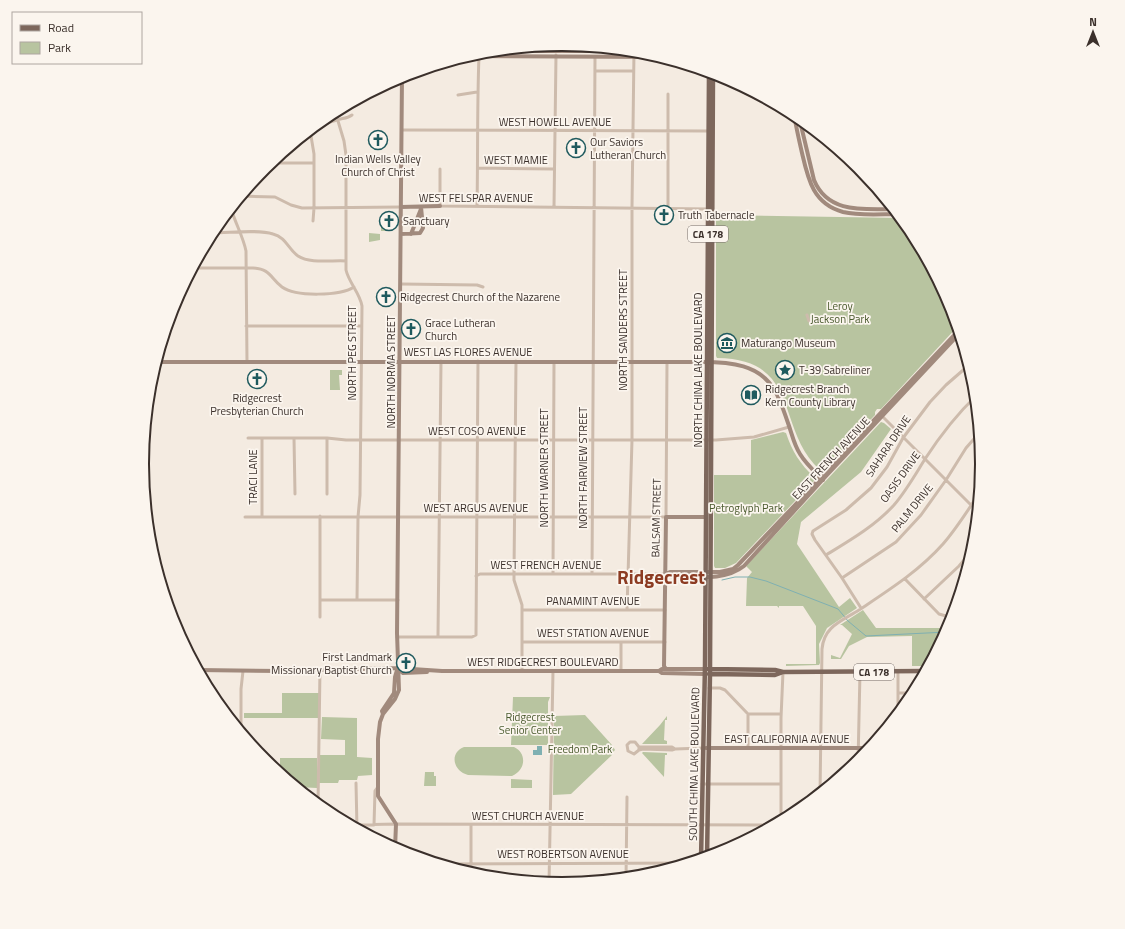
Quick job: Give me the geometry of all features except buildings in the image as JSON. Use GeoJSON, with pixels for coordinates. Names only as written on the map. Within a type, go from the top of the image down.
{"type":"FeatureCollection","features":[{"type":"Feature","properties":{"kind":"main road"},"geometry":{"type":"LineString","coordinates":[[502,56],[630,57]]}},
{"type":"Feature","properties":{"kind":"main road","name":"NORTH CHINA LAKE BOULEVARD"},"geometry":{"type":"LineString","coordinates":[[708,78],[712,302],[709,440],[710,542],[706,598],[708,672]]}},
{"type":"Feature","properties":{"kind":"main road","name":"NORTH CHINA LAKE BOULEVARD"},"geometry":{"type":"LineString","coordinates":[[710,362],[707,280],[714,80]]}},
{"type":"Feature","properties":{"kind":"main road","name":"NORTH NORMA STREET"},"geometry":{"type":"LineString","coordinates":[[378,787],[378,739],[382,714],[397,696],[399,687],[397,668],[397,636],[402,83]]}},
{"type":"Feature","properties":{"kind":"main road"},"geometry":{"type":"LineString","coordinates":[[796,124],[808,177],[813,190],[821,199],[831,207],[844,212],[892,214]]}},
{"type":"Feature","properties":{"kind":"main road"},"geometry":{"type":"LineString","coordinates":[[801,127],[812,174],[816,185],[824,196],[834,203],[845,207],[888,210]]}},
{"type":"Feature","properties":{"kind":"main road","name":"WEST FELSPAR AVENUE"},"geometry":{"type":"LineString","coordinates":[[401,207],[421,208],[440,206]]}},
{"type":"Feature","properties":{"kind":"main road"},"geometry":{"type":"LineString","coordinates":[[401,234],[418,234],[422,230],[421,208]]}},
{"type":"Feature","properties":{"kind":"main road"},"geometry":{"type":"LineString","coordinates":[[411,234],[421,208]]}},
{"type":"Feature","properties":{"kind":"main road"},"geometry":{"type":"LineString","coordinates":[[707,280],[710,282],[710,295],[712,302]]}},
{"type":"Feature","properties":{"kind":"main road","name":"EAST FRENCH AVENUE"},"geometry":{"type":"LineString","coordinates":[[881,415],[955,334]]}},
{"type":"Feature","properties":{"kind":"main road","name":"EAST FRENCH AVENUE"},"geometry":{"type":"LineString","coordinates":[[708,574],[728,575],[744,566],[821,478],[956,337]]}},
{"type":"Feature","properties":{"kind":"main road","name":"WEST LAS FLORES AVENUE"},"geometry":{"type":"LineString","coordinates":[[162,362],[632,361],[730,363],[754,370],[772,386],[800,454],[821,478]]}},
{"type":"Feature","properties":{"kind":"main road","name":"NORTH CHINA LAKE BOULEVARD"},"geometry":{"type":"LineString","coordinates":[[708,672],[710,618],[706,517],[709,440]]}},
{"type":"Feature","properties":{"kind":"main road","name":"WEST ARGUS AVENUE"},"geometry":{"type":"LineString","coordinates":[[666,517],[706,517]]}},
{"type":"Feature","properties":{"kind":"main road","name":"BALSAM STREET"},"geometry":{"type":"LineString","coordinates":[[666,517],[664,642],[664,666],[666,669]]}},
{"type":"Feature","properties":{"kind":"main road"},"geometry":{"type":"LineString","coordinates":[[706,517],[708,520],[710,542]]}},
{"type":"Feature","properties":{"kind":"main road","name":"WEST FRENCH AVENUE"},"geometry":{"type":"LineString","coordinates":[[665,574],[670,572],[708,574]]}},
{"type":"Feature","properties":{"kind":"main road"},"geometry":{"type":"LineString","coordinates":[[706,598],[708,602],[708,616],[710,618]]}},
{"type":"Feature","properties":{"kind":"main road","name":"WEST RIDGECREST BOULEVARD"},"geometry":{"type":"LineString","coordinates":[[204,670],[281,671],[397,668],[402,673],[426,672],[428,670],[659,671],[666,669],[708,672]]}},
{"type":"Feature","properties":{"kind":"main road","name":"CA 178"},"geometry":{"type":"LineString","coordinates":[[708,672],[775,670],[783,672],[921,671]]}},
{"type":"Feature","properties":{"kind":"main road","name":"WEST RIDGECREST BOULEVARD"},"geometry":{"type":"LineString","coordinates":[[659,671],[670,674],[708,672]]}},
{"type":"Feature","properties":{"kind":"main road","name":"SOUTH CHINA LAKE BOULEVARD"},"geometry":{"type":"LineString","coordinates":[[702,854],[708,784],[708,672]]}},
{"type":"Feature","properties":{"kind":"main road","name":"SOUTH CHINA LAKE BOULEVARD"},"geometry":{"type":"LineString","coordinates":[[707,852],[702,784],[708,672]]}},
{"type":"Feature","properties":{"kind":"main road","name":"EAST CALIFORNIA AVENUE"},"geometry":{"type":"LineString","coordinates":[[703,748],[863,748]]}},
{"type":"Feature","properties":{"kind":"main road"},"geometry":{"type":"LineString","coordinates":[[378,787],[378,796],[396,824],[395,843]]}},
{"type":"Feature","properties":{"kind":"street"},"geometry":{"type":"LineString","coordinates":[[554,207],[556,51]]}},
{"type":"Feature","properties":{"kind":"street"},"geometry":{"type":"LineString","coordinates":[[594,207],[595,57]]}},
{"type":"Feature","properties":{"kind":"street","name":"NORTH SANDERS STREET"},"geometry":{"type":"LineString","coordinates":[[627,610],[632,440],[634,58]]}},
{"type":"Feature","properties":{"kind":"street"},"geometry":{"type":"LineString","coordinates":[[477,206],[477,92],[479,60]]}},
{"type":"Feature","properties":{"kind":"street"},"geometry":{"type":"LineString","coordinates":[[594,71],[633,71]]}},
{"type":"Feature","properties":{"kind":"street"},"geometry":{"type":"LineString","coordinates":[[458,95],[477,92]]}},
{"type":"Feature","properties":{"kind":"street"},"geometry":{"type":"LineString","coordinates":[[668,94],[668,209]]}},
{"type":"Feature","properties":{"kind":"street"},"geometry":{"type":"LineString","coordinates":[[329,123],[352,115]]}},
{"type":"Feature","properties":{"kind":"street","name":"NORTH PEG STREET"},"geometry":{"type":"LineString","coordinates":[[338,120],[346,146],[347,275],[359,295],[361,303],[360,495],[358,516],[357,600]]}},
{"type":"Feature","properties":{"kind":"street","name":"WEST HOWELL AVENUE"},"geometry":{"type":"LineString","coordinates":[[402,130],[708,131]]}},
{"type":"Feature","properties":{"kind":"street"},"geometry":{"type":"LineString","coordinates":[[312,135],[314,146],[313,221]]}},
{"type":"Feature","properties":{"kind":"street"},"geometry":{"type":"LineString","coordinates":[[280,163],[314,163]]}},
{"type":"Feature","properties":{"kind":"street","name":"WEST MAMIE"},"geometry":{"type":"LineString","coordinates":[[478,168],[554,169]]}},
{"type":"Feature","properties":{"kind":"street"},"geometry":{"type":"LineString","coordinates":[[440,169],[440,206]]}},
{"type":"Feature","properties":{"kind":"street","name":"WEST FELSPAR AVENUE"},"geometry":{"type":"LineString","coordinates":[[248,196],[275,197],[302,208],[401,207]]}},
{"type":"Feature","properties":{"kind":"street","name":"WEST FELSPAR AVENUE"},"geometry":{"type":"LineString","coordinates":[[440,206],[710,209]]}},
{"type":"Feature","properties":{"kind":"street","name":"NORTH FAIRVIEW STREET"},"geometry":{"type":"LineString","coordinates":[[592,574],[594,207]]}},
{"type":"Feature","properties":{"kind":"street"},"geometry":{"type":"LineString","coordinates":[[233,215],[241,232],[245,247],[247,268],[246,362]]}},
{"type":"Feature","properties":{"kind":"street"},"geometry":{"type":"LineString","coordinates":[[221,233],[268,232],[279,236],[287,242],[294,253],[304,259],[346,261]]}},
{"type":"Feature","properties":{"kind":"street"},"geometry":{"type":"LineString","coordinates":[[199,268],[256,268],[268,272],[282,287],[299,294],[338,293],[354,287]]}},
{"type":"Feature","properties":{"kind":"street"},"geometry":{"type":"LineString","coordinates":[[401,284],[477,285],[483,287]]}},
{"type":"Feature","properties":{"kind":"street"},"geometry":{"type":"LineString","coordinates":[[807,315],[809,321]]}},
{"type":"Feature","properties":{"kind":"street"},"geometry":{"type":"LineString","coordinates":[[246,326],[361,326]]}},
{"type":"Feature","properties":{"kind":"street"},"geometry":{"type":"LineString","coordinates":[[438,636],[441,361]]}},
{"type":"Feature","properties":{"kind":"street"},"geometry":{"type":"LineString","coordinates":[[397,636],[472,637],[476,635],[478,361]]}},
{"type":"Feature","properties":{"kind":"street"},"geometry":{"type":"LineString","coordinates":[[516,361],[514,580],[522,610],[522,671]]}},
{"type":"Feature","properties":{"kind":"street","name":"NORTH WARNER STREET"},"geometry":{"type":"LineString","coordinates":[[553,574],[554,361]]}},
{"type":"Feature","properties":{"kind":"street","name":"BALSAM STREET"},"geometry":{"type":"LineString","coordinates":[[666,517],[667,362]]}},
{"type":"Feature","properties":{"kind":"street","name":"SAHARA DRIVE"},"geometry":{"type":"LineString","coordinates":[[826,556],[812,534],[813,531],[846,510],[871,488],[887,467],[903,438],[930,402],[946,385],[965,369]]}},
{"type":"Feature","properties":{"kind":"street","name":"OASIS DRIVE"},"geometry":{"type":"LineString","coordinates":[[826,556],[874,523],[889,509],[910,484],[924,460],[954,418],[971,401]]}},
{"type":"Feature","properties":{"kind":"street"},"geometry":{"type":"LineString","coordinates":[[881,415],[924,460],[971,505]]}},
{"type":"Feature","properties":{"kind":"street","name":"WEST COSO AVENUE"},"geometry":{"type":"LineString","coordinates":[[248,438],[327,438],[346,440],[709,440],[748,438],[769,434],[789,427]]}},
{"type":"Feature","properties":{"kind":"street","name":"TRACI LANE"},"geometry":{"type":"LineString","coordinates":[[262,438],[262,516]]}},
{"type":"Feature","properties":{"kind":"street"},"geometry":{"type":"LineString","coordinates":[[294,438],[295,494]]}},
{"type":"Feature","properties":{"kind":"street"},"geometry":{"type":"LineString","coordinates":[[327,438],[327,494]]}},
{"type":"Feature","properties":{"kind":"street","name":"PALM DRIVE"},"geometry":{"type":"LineString","coordinates":[[842,578],[896,542],[921,515],[946,480],[966,448],[975,438]]}},
{"type":"Feature","properties":{"kind":"street"},"geometry":{"type":"LineString","coordinates":[[820,788],[821,672],[824,636],[835,625],[905,579],[943,544],[974,501]]}},
{"type":"Feature","properties":{"kind":"street"},"geometry":{"type":"LineString","coordinates":[[320,516],[320,617]]}},
{"type":"Feature","properties":{"kind":"street","name":"WEST ARGUS AVENUE"},"geometry":{"type":"LineString","coordinates":[[245,517],[666,517]]}},
{"type":"Feature","properties":{"kind":"street"},"geometry":{"type":"LineString","coordinates":[[826,556],[861,608]]}},
{"type":"Feature","properties":{"kind":"street"},"geometry":{"type":"LineString","coordinates":[[924,599],[965,559]]}},
{"type":"Feature","properties":{"kind":"street","name":"WEST FRENCH AVENUE"},"geometry":{"type":"LineString","coordinates":[[476,576],[480,574],[665,574]]}},
{"type":"Feature","properties":{"kind":"street"},"geometry":{"type":"LineString","coordinates":[[905,579],[938,613],[946,616],[948,614]]}},
{"type":"Feature","properties":{"kind":"street"},"geometry":{"type":"LineString","coordinates":[[320,600],[398,600]]}},
{"type":"Feature","properties":{"kind":"street","name":"PANAMINT AVENUE"},"geometry":{"type":"LineString","coordinates":[[522,610],[665,610]]}},
{"type":"Feature","properties":{"kind":"street","name":"WEST STATION AVENUE"},"geometry":{"type":"LineString","coordinates":[[522,642],[664,642]]}},
{"type":"Feature","properties":{"kind":"street"},"geometry":{"type":"LineString","coordinates":[[621,642],[621,671]]}},
{"type":"Feature","properties":{"kind":"street"},"geometry":{"type":"LineString","coordinates":[[318,798],[320,669]]}},
{"type":"Feature","properties":{"kind":"street"},"geometry":{"type":"LineString","coordinates":[[666,669],[670,674]]}},
{"type":"Feature","properties":{"kind":"street"},"geometry":{"type":"LineString","coordinates":[[241,724],[243,671]]}},
{"type":"Feature","properties":{"kind":"street"},"geometry":{"type":"LineString","coordinates":[[548,877],[553,671]]}},
{"type":"Feature","properties":{"kind":"street"},"geometry":{"type":"LineString","coordinates":[[781,815],[781,714],[783,672]]}},
{"type":"Feature","properties":{"kind":"street"},"geometry":{"type":"LineString","coordinates":[[859,753],[860,672]]}},
{"type":"Feature","properties":{"kind":"street"},"geometry":{"type":"LineString","coordinates":[[898,672],[898,706]]}},
{"type":"Feature","properties":{"kind":"street"},"geometry":{"type":"LineString","coordinates":[[709,688],[720,688],[725,690],[748,714],[748,748]]}},
{"type":"Feature","properties":{"kind":"street"},"geometry":{"type":"LineString","coordinates":[[898,693],[907,693]]}},
{"type":"Feature","properties":{"kind":"street"},"geometry":{"type":"LineString","coordinates":[[748,714],[781,714]]}},
{"type":"Feature","properties":{"kind":"street"},"geometry":{"type":"LineString","coordinates":[[639,748],[672,750],[703,748]]}},
{"type":"Feature","properties":{"kind":"street"},"geometry":{"type":"LineString","coordinates":[[356,783],[356,823]]}},
{"type":"Feature","properties":{"kind":"street"},"geometry":{"type":"LineString","coordinates":[[702,784],[781,784]]}},
{"type":"Feature","properties":{"kind":"street"},"geometry":{"type":"LineString","coordinates":[[374,825],[375,791],[378,787]]}},
{"type":"Feature","properties":{"kind":"street"},"geometry":{"type":"LineString","coordinates":[[626,873],[627,797]]}},
{"type":"Feature","properties":{"kind":"street","name":"WEST CHURCH AVENUE"},"geometry":{"type":"LineString","coordinates":[[363,826],[396,824],[762,825]]}},
{"type":"Feature","properties":{"kind":"street"},"geometry":{"type":"LineString","coordinates":[[471,825],[471,868]]}},
{"type":"Feature","properties":{"kind":"street","name":"WEST ROBERTSON AVENUE"},"geometry":{"type":"LineString","coordinates":[[455,864],[673,863]]}},
{"type":"Feature","properties":{"kind":"green space","name":"Leroy Jackson Park"},"geometry":{"type":"Polygon","coordinates":[[[716,215],[894,218],[921,258],[945,306],[954,331],[881,409],[877,409],[875,415],[823,470],[820,470],[806,453],[797,435],[784,399],[775,383],[763,370],[744,361],[717,358],[716,215]]]}},
{"type":"Feature","properties":{"kind":"green space"},"geometry":{"type":"Polygon","coordinates":[[[381,220],[386,222],[386,227],[390,227],[390,231],[381,231],[381,220]]]}},
{"type":"Feature","properties":{"kind":"green space"},"geometry":{"type":"Polygon","coordinates":[[[369,233],[380,234],[380,240],[369,242],[369,233]]]}},
{"type":"Feature","properties":{"kind":"green space"},"geometry":{"type":"Polygon","coordinates":[[[330,370],[342,370],[342,375],[339,375],[340,390],[330,390],[330,370]]]}},
{"type":"Feature","properties":{"kind":"green space"},"geometry":{"type":"Polygon","coordinates":[[[881,422],[891,429],[861,472],[801,522],[797,544],[839,607],[850,598],[857,608],[827,628],[819,644],[819,665],[786,666],[786,664],[816,664],[816,626],[803,606],[779,606],[779,608],[777,606],[746,606],[747,578],[752,572],[746,566],[881,422]]]}},
{"type":"Feature","properties":{"kind":"green space","name":"Petroglyph Park"},"geometry":{"type":"Polygon","coordinates":[[[783,432],[786,433],[791,446],[801,462],[814,477],[814,481],[736,563],[725,568],[715,568],[714,475],[751,475],[751,440],[783,432]]]}},
{"type":"Feature","properties":{"kind":"green space"},"geometry":{"type":"Polygon","coordinates":[[[863,610],[876,628],[942,628],[924,666],[912,666],[912,636],[867,637],[849,646],[841,659],[831,659],[831,655],[840,658],[852,634],[840,625],[863,610]]]}},
{"type":"Feature","properties":{"kind":"green space"},"geometry":{"type":"Polygon","coordinates":[[[282,693],[319,693],[319,718],[244,718],[244,713],[282,713],[282,693]]]}},
{"type":"Feature","properties":{"kind":"green space","name":"Ridgecrest Senior Center"},"geometry":{"type":"Polygon","coordinates":[[[513,697],[550,697],[548,702],[548,745],[511,745],[513,697]]]}},
{"type":"Feature","properties":{"kind":"green space","name":"Freedom Park"},"geometry":{"type":"Polygon","coordinates":[[[585,715],[615,750],[613,754],[571,794],[553,795],[554,716],[585,715]]]}},
{"type":"Feature","properties":{"kind":"green space"},"geometry":{"type":"Polygon","coordinates":[[[667,716],[667,720],[665,720],[664,740],[667,741],[667,744],[642,744],[660,725],[667,716]]]}},
{"type":"Feature","properties":{"kind":"green space"},"geometry":{"type":"Polygon","coordinates":[[[322,717],[357,718],[357,757],[372,758],[372,775],[358,776],[357,780],[339,780],[338,783],[319,783],[320,755],[345,755],[345,740],[321,739],[322,717]]]}},
{"type":"Feature","properties":{"kind":"green space"},"geometry":{"type":"Polygon","coordinates":[[[464,747],[514,747],[523,757],[522,766],[517,773],[512,776],[468,775],[459,770],[455,762],[456,753],[464,747]]]}},
{"type":"Feature","properties":{"kind":"green space"},"geometry":{"type":"Polygon","coordinates":[[[642,753],[667,753],[667,755],[665,755],[664,777],[642,753]]]}},
{"type":"Feature","properties":{"kind":"green space"},"geometry":{"type":"Polygon","coordinates":[[[280,758],[317,758],[317,788],[304,787],[280,766],[280,758]]]}},
{"type":"Feature","properties":{"kind":"green space"},"geometry":{"type":"Polygon","coordinates":[[[425,772],[434,772],[434,776],[436,776],[436,786],[424,786],[425,772]]]}},
{"type":"Feature","properties":{"kind":"green space"},"geometry":{"type":"Polygon","coordinates":[[[511,779],[532,780],[532,788],[511,788],[511,779]]]}},
{"type":"Feature","properties":{"kind":"water"},"geometry":{"type":"Polygon","coordinates":[[[537,746],[542,746],[542,755],[533,755],[533,750],[537,750],[537,746]]]}},
{"type":"Feature","properties":{"kind":"waterway"},"geometry":{"type":"LineString","coordinates":[[722,580],[735,577],[750,577],[766,581],[833,607],[838,609],[848,621],[866,636],[940,632]]}},
{"type":"Feature","properties":{"kind":"place","name":"Indian Wells Valley Church of Christ"},"geometry":{"type":"Point","coordinates":[378,140]}},
{"type":"Feature","properties":{"kind":"place","name":"Our Saviors Lutheran Church"},"geometry":{"type":"Point","coordinates":[576,148]}},
{"type":"Feature","properties":{"kind":"place","name":"Truth Tabernacle"},"geometry":{"type":"Point","coordinates":[664,215]}},
{"type":"Feature","properties":{"kind":"place","name":"Sanctuary"},"geometry":{"type":"Point","coordinates":[389,221]}},
{"type":"Feature","properties":{"kind":"place","name":"Ridgecrest Church of the Nazarene"},"geometry":{"type":"Point","coordinates":[386,297]}},
{"type":"Feature","properties":{"kind":"place","name":"Grace Lutheran Church"},"geometry":{"type":"Point","coordinates":[411,329]}},
{"type":"Feature","properties":{"kind":"place","name":"Maturango Museum"},"geometry":{"type":"Point","coordinates":[727,343]}},
{"type":"Feature","properties":{"kind":"place","name":"T-39 Sabreliner"},"geometry":{"type":"Point","coordinates":[785,370]}},
{"type":"Feature","properties":{"kind":"place","name":"Ridgecrest Presbyterian Church"},"geometry":{"type":"Point","coordinates":[257,379]}},
{"type":"Feature","properties":{"kind":"place","name":"Ridgecrest Branch Kern County Library"},"geometry":{"type":"Point","coordinates":[751,395]}},
{"type":"Feature","properties":{"kind":"place","name":"First Landmark Missionary Baptist Church"},"geometry":{"type":"Point","coordinates":[406,663]}},
{"type":"Feature","properties":{"kind":"district","name":"Ridgecrest"},"geometry":{"type":"Point","coordinates":[661,576]}}]}
